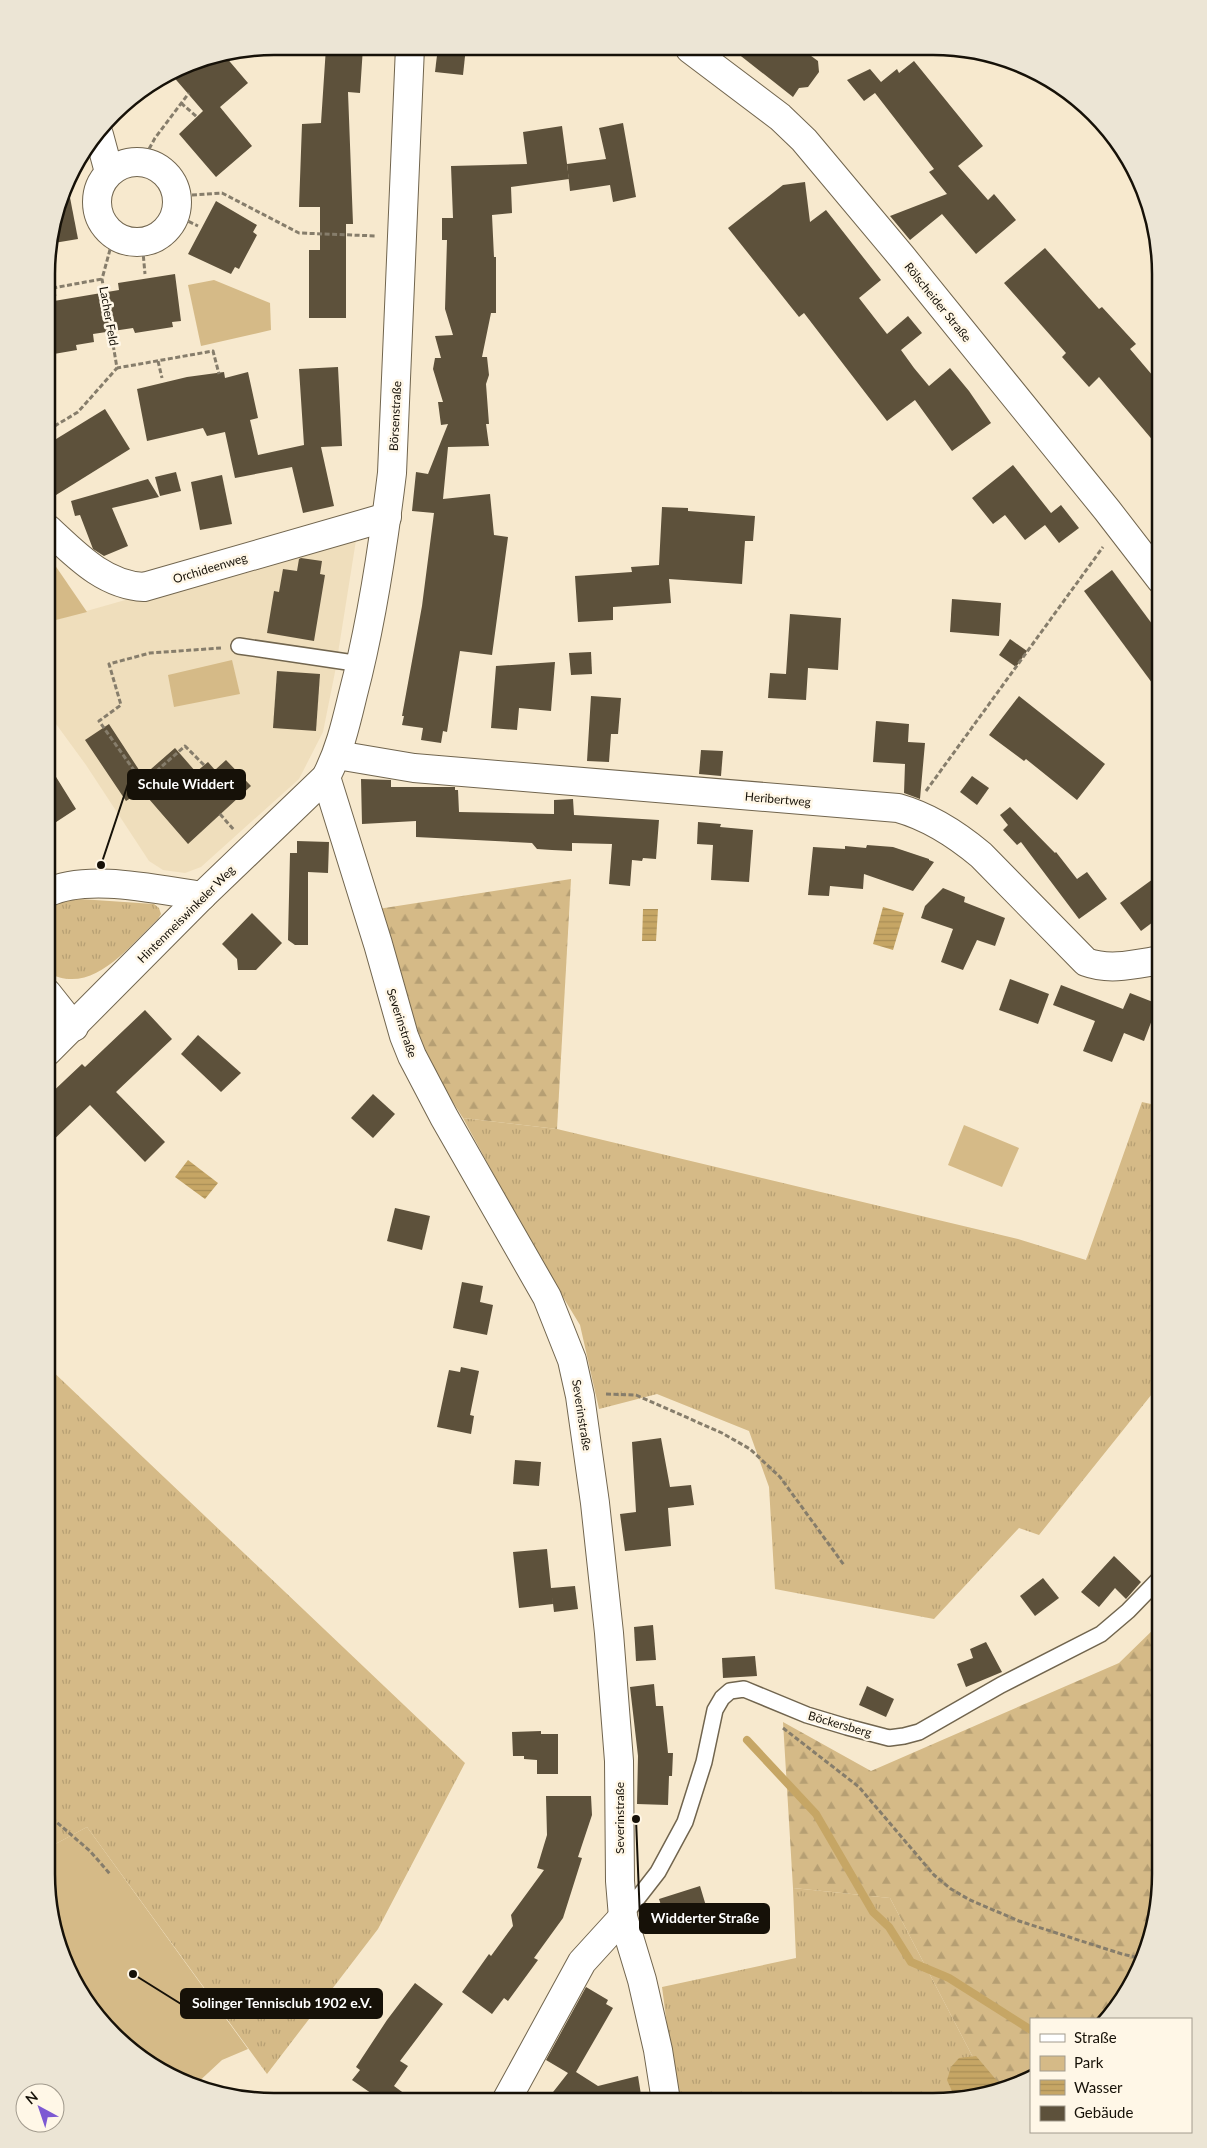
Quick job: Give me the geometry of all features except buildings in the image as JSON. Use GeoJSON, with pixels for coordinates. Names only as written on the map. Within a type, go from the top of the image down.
{"type":"FeatureCollection","features":[{"type":"Feature","properties":{"kind":"street","name":"Börsenstraße"},"geometry":{"type":"LineString","coordinates":[[332,766],[361,664],[387,517],[393,455],[410,55]]}},
{"type":"Feature","properties":{"kind":"street","name":"Rölscheider Straße"},"geometry":{"type":"LineString","coordinates":[[698,55],[780,117],[804,140],[902,257],[1152,568]]}},
{"type":"Feature","properties":{"kind":"street"},"geometry":{"type":"LineString","coordinates":[[100,140],[109,172]]}},
{"type":"Feature","properties":{"kind":"street"},"geometry":{"type":"LineString","coordinates":[[142,162],[157,167],[166,174],[172,183],[183,212],[164,232],[155,238],[133,242],[114,235],[103,223],[98,212],[96,200],[99,188],[109,172],[124,164],[142,162]]}},
{"type":"Feature","properties":{"kind":"street","name":"Orchideenweg"},"geometry":{"type":"LineString","coordinates":[[55,535],[95,570],[128,585],[144,587],[387,517]]}},
{"type":"Feature","properties":{"kind":"street","name":"Heribertweg"},"geometry":{"type":"LineString","coordinates":[[332,766],[414,768],[886,807],[911,812],[951,831],[981,855],[1086,962],[1097,966],[1119,967],[1152,961]]}},
{"type":"Feature","properties":{"kind":"street","name":"Hintenmeiswinkeler Weg"},"geometry":{"type":"LineString","coordinates":[[55,1045],[332,766]]}},
{"type":"Feature","properties":{"kind":"street","name":"Severinstraße"},"geometry":{"type":"LineString","coordinates":[[332,766],[376,936],[404,1036],[412,1056],[444,1117],[547,1297],[568,1345],[580,1396],[595,1503],[616,1712],[619,1761],[620,1881],[623,1917],[646,1997],[658,2050],[665,2093]]}},
{"type":"Feature","properties":{"kind":"street"},"geometry":{"type":"LineString","coordinates":[[55,890],[66,886],[106,884],[202,896]]}},
{"type":"Feature","properties":{"kind":"street"},"geometry":{"type":"LineString","coordinates":[[55,1003],[74,1027]]}},
{"type":"Feature","properties":{"kind":"street"},"geometry":{"type":"LineString","coordinates":[[510,2093],[582,1962],[623,1917]]}},
{"type":"Feature","properties":{"kind":"lane"},"geometry":{"type":"LineString","coordinates":[[239,646],[361,664]]}},
{"type":"Feature","properties":{"kind":"lane","name":"Böckersberg"},"geometry":{"type":"LineString","coordinates":[[623,1917],[658,1872],[686,1822],[704,1762],[715,1710],[722,1698],[730,1692],[744,1689],[808,1715],[847,1727],[889,1738],[904,1736],[931,1726],[1001,1685],[1101,1634],[1128,1612],[1152,1586]]}},
{"type":"Feature","properties":{"kind":"path"},"geometry":{"type":"LineString","coordinates":[[142,162],[155,138],[189,93]]}},
{"type":"Feature","properties":{"kind":"path"},"geometry":{"type":"LineString","coordinates":[[181,103],[197,117]]}},
{"type":"Feature","properties":{"kind":"path"},"geometry":{"type":"LineString","coordinates":[[183,212],[222,193],[299,233],[403,237]]}},
{"type":"Feature","properties":{"kind":"path","name":"Lacher Feld"},"geometry":{"type":"LineString","coordinates":[[114,235],[102,279],[117,368]]}},
{"type":"Feature","properties":{"kind":"path"},"geometry":{"type":"LineString","coordinates":[[142,241],[145,274]]}},
{"type":"Feature","properties":{"kind":"path"},"geometry":{"type":"LineString","coordinates":[[55,288],[102,279]]}},
{"type":"Feature","properties":{"kind":"path"},"geometry":{"type":"LineString","coordinates":[[55,426],[78,412],[117,368],[213,351],[218,374]]}},
{"type":"Feature","properties":{"kind":"path"},"geometry":{"type":"LineString","coordinates":[[158,361],[162,378]]}},
{"type":"Feature","properties":{"kind":"path"},"geometry":{"type":"LineString","coordinates":[[911,812],[1119,525]]}},
{"type":"Feature","properties":{"kind":"path"},"geometry":{"type":"LineString","coordinates":[[204,765],[186,746],[143,783],[100,721],[121,705],[109,664],[150,654],[239,646]]}},
{"type":"Feature","properties":{"kind":"path"},"geometry":{"type":"LineString","coordinates":[[580,1396],[636,1395],[740,1442],[762,1458],[780,1477],[844,1565]]}},
{"type":"Feature","properties":{"kind":"path"},"geometry":{"type":"LineString","coordinates":[[780,1726],[859,1787],[934,1875],[951,1889],[970,1900],[1019,1921],[1135,1957]]}},
{"type":"Feature","properties":{"kind":"path"},"geometry":{"type":"LineString","coordinates":[[55,1821],[90,1851],[110,1874]]}},
{"type":"Feature","properties":{"kind":"shaded area"},"geometry":{"type":"Polygon","coordinates":[[[357,534],[335,672],[323,732],[299,779],[201,867],[185,873],[163,870],[149,861],[86,765],[55,723],[55,620],[357,534]]]}},
{"type":"Feature","properties":{"kind":"green space"},"geometry":{"type":"Polygon","coordinates":[[[214,280],[270,303],[271,330],[201,346],[188,285],[214,280]]]}},
{"type":"Feature","properties":{"kind":"green space"},"geometry":{"type":"Polygon","coordinates":[[[55,565],[87,612],[55,620],[55,565]]]}},
{"type":"Feature","properties":{"kind":"green space"},"geometry":{"type":"Polygon","coordinates":[[[232,660],[240,694],[174,707],[168,675],[232,660]]]}},
{"type":"Feature","properties":{"kind":"green space"},"geometry":{"type":"Polygon","coordinates":[[[571,879],[557,1129],[463,1118],[429,1065],[378,909],[571,879]]]}},
{"type":"Feature","properties":{"kind":"green space"},"geometry":{"type":"Polygon","coordinates":[[[65,898],[154,904],[159,908],[161,914],[135,942],[108,965],[94,974],[79,978],[64,978],[55,975],[55,902],[65,898]]]}},
{"type":"Feature","properties":{"kind":"green space"},"geometry":{"type":"Polygon","coordinates":[[[1142,1102],[1152,1104],[1152,1394],[1039,1535],[1019,1528],[934,1619],[775,1589],[769,1487],[749,1431],[657,1394],[599,1409],[580,1325],[538,1256],[463,1118],[557,1129],[1018,1239],[1086,1260],[1142,1102]]]}},
{"type":"Feature","properties":{"kind":"green space"},"geometry":{"type":"Polygon","coordinates":[[[964,1125],[1019,1148],[1002,1187],[948,1165],[964,1125]]]}},
{"type":"Feature","properties":{"kind":"green space"},"geometry":{"type":"Polygon","coordinates":[[[55,1374],[465,1763],[378,1929],[267,2074],[87,1827],[55,1844],[55,1374]]]}},
{"type":"Feature","properties":{"kind":"green space"},"geometry":{"type":"Polygon","coordinates":[[[1152,1631],[1152,1888],[1145,1930],[1123,1983],[1098,2018],[1030,2018],[1030,2070],[988,2086],[890,1898],[793,1888],[783,1722],[871,1771],[1119,1663],[1152,1631]]]}},
{"type":"Feature","properties":{"kind":"green space"},"geometry":{"type":"Polygon","coordinates":[[[87,1827],[248,2049],[222,2060],[201,2080],[165,2064],[141,2048],[119,2029],[100,2007],[84,1983],[62,1930],[55,1888],[55,1844],[87,1827]]]}},
{"type":"Feature","properties":{"kind":"green space"},"geometry":{"type":"Polygon","coordinates":[[[793,1888],[890,1898],[988,2086],[947,2093],[676,2093],[662,1987],[796,1958],[793,1888]]]}},
{"type":"Feature","properties":{"kind":"water"},"geometry":{"type":"Polygon","coordinates":[[[883,907],[904,913],[893,950],[873,944],[883,907]]]}},
{"type":"Feature","properties":{"kind":"water"},"geometry":{"type":"Polygon","coordinates":[[[643,909],[658,909],[656,941],[642,941],[643,909]]]}},
{"type":"Feature","properties":{"kind":"water"},"geometry":{"type":"Polygon","coordinates":[[[188,1160],[218,1183],[205,1199],[175,1177],[188,1160]]]}},
{"type":"Feature","properties":{"kind":"water"},"geometry":{"type":"Polygon","coordinates":[[[976,2056],[998,2083],[952,2092],[947,2080],[951,2067],[959,2058],[976,2056]]]}},
{"type":"Feature","properties":{"kind":"waterway"},"geometry":{"type":"LineString","coordinates":[[747,1740],[816,1814],[873,1912],[889,1927],[911,1962],[949,1978],[1030,2029]]}},
{"type":"Feature","properties":{"kind":"place","name":"Schule Widdert"},"geometry":{"type":"Point","coordinates":[101,865]}},
{"type":"Feature","properties":{"kind":"place","name":"Widderter Straße"},"geometry":{"type":"Point","coordinates":[636,1819]}},
{"type":"Feature","properties":{"kind":"place","name":"Solinger Tennisclub 1902 e.V."},"geometry":{"type":"Point","coordinates":[133,1974]}}]}
